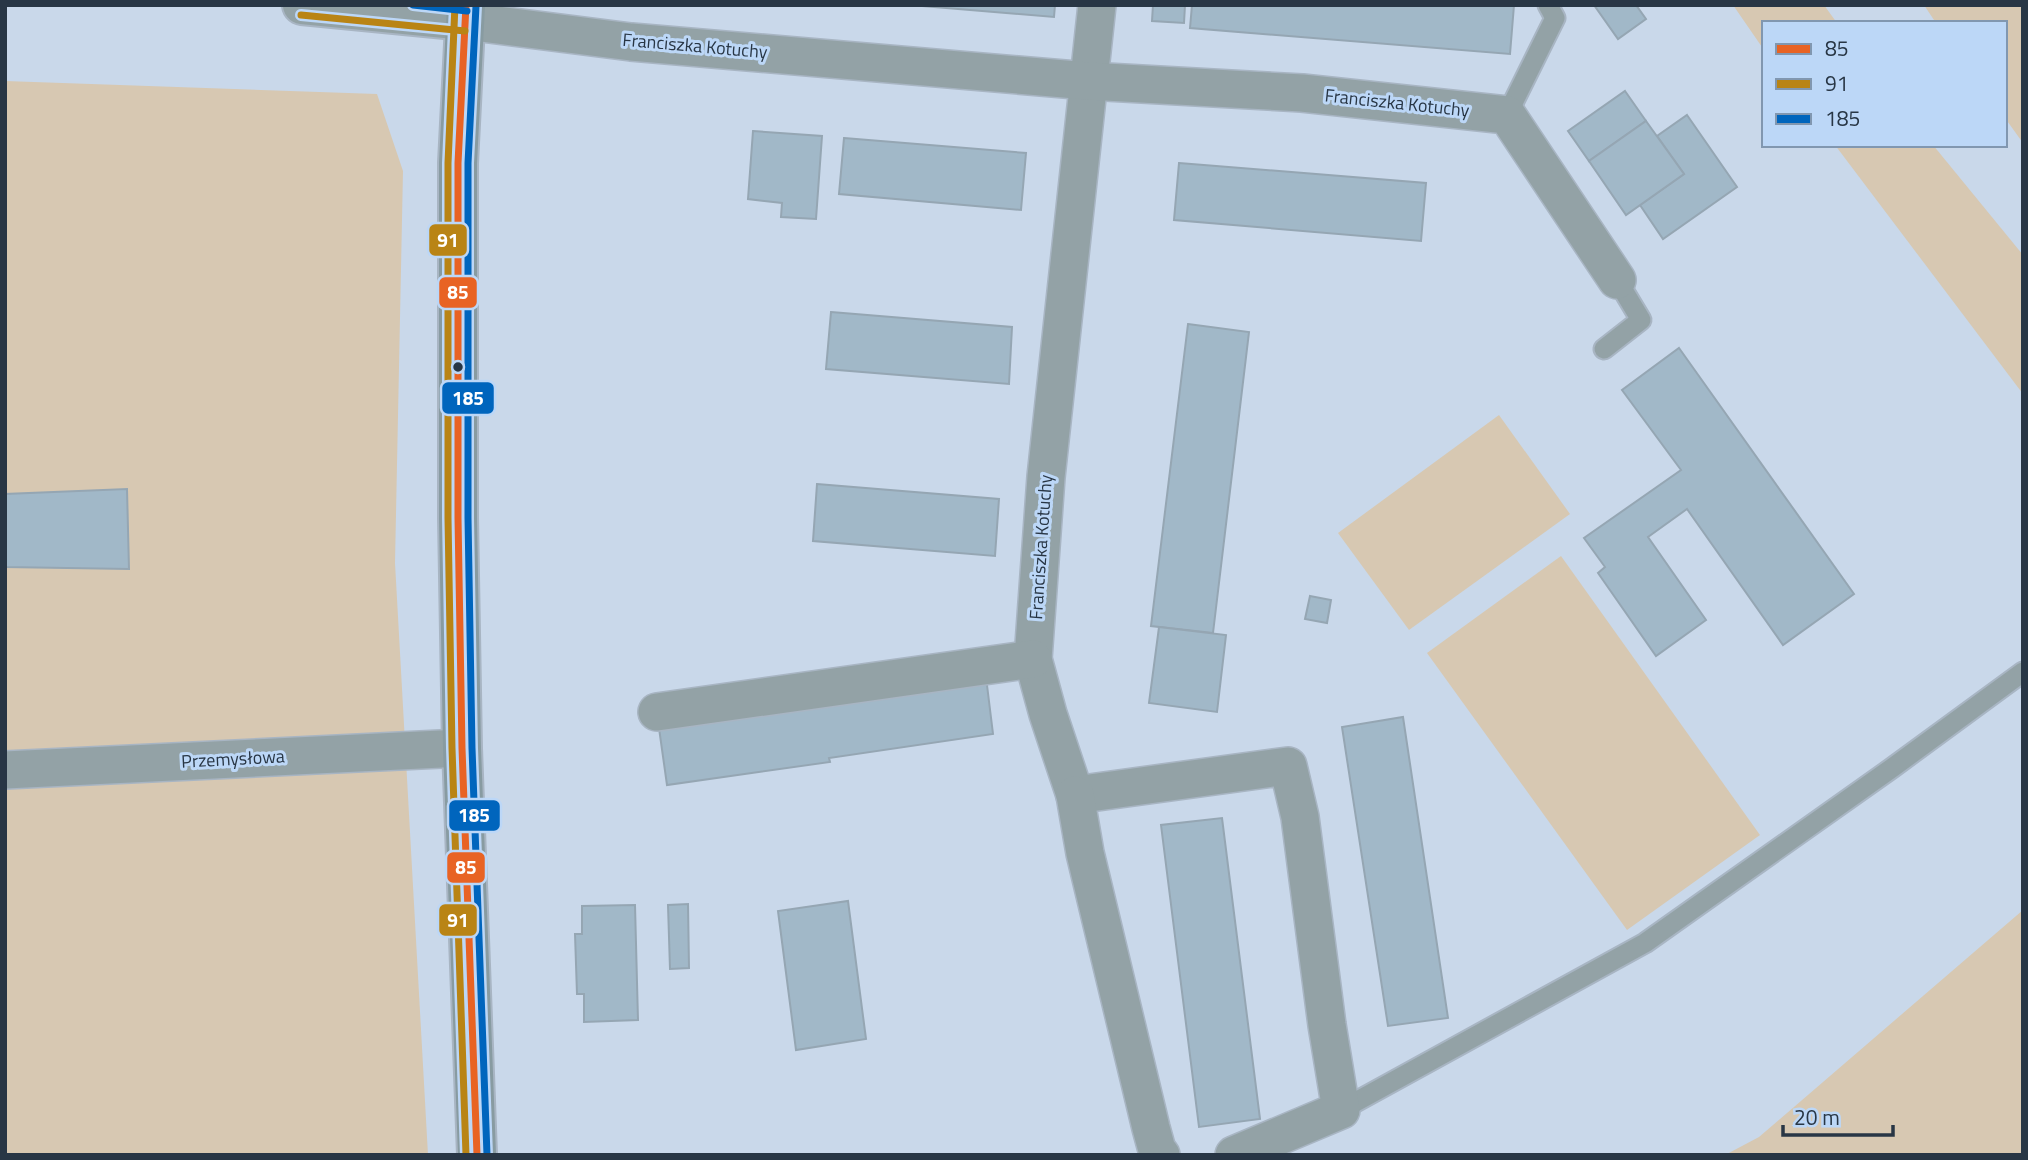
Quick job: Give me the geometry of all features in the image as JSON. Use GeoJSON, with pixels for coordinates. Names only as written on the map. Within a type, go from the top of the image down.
{"type":"FeatureCollection","features":[{"type":"Feature","properties":{"kind":"main road"},"geometry":{"type":"LineString","coordinates":[[466,13],[458,163],[458,518],[462,748],[477,1155]]}},
{"type":"Feature","properties":{"kind":"street","name":"Franciszka Kotuchy"},"geometry":{"type":"LineString","coordinates":[[302,5],[466,13],[631,42],[1088,81],[1303,93],[1507,115]]}},
{"type":"Feature","properties":{"kind":"street","name":"Franciszka Kotuchy"},"geometry":{"type":"LineString","coordinates":[[1097,5],[1046,477],[1033,659],[1075,795],[1085,853],[1151,1128],[1161,1155]]}},
{"type":"Feature","properties":{"kind":"street"},"geometry":{"type":"LineString","coordinates":[[1507,115],[1617,280]]}},
{"type":"Feature","properties":{"kind":"street"},"geometry":{"type":"LineString","coordinates":[[657,712],[1033,659]]}},
{"type":"Feature","properties":{"kind":"street","name":"Przemysłowa"},"geometry":{"type":"LineString","coordinates":[[5,770],[462,748]]}},
{"type":"Feature","properties":{"kind":"street"},"geometry":{"type":"LineString","coordinates":[[1075,795],[1288,766],[1300,817],[1326,1025],[1341,1110],[1234,1155]]}},
{"type":"Feature","properties":{"kind":"lane"},"geometry":{"type":"LineString","coordinates":[[1507,115],[1555,18],[1548,5]]}},
{"type":"Feature","properties":{"kind":"lane"},"geometry":{"type":"LineString","coordinates":[[1604,349],[1641,320],[1617,280]]}},
{"type":"Feature","properties":{"kind":"lane"},"geometry":{"type":"LineString","coordinates":[[1341,1110],[1645,943],[2023,672]]}},
{"type":"Feature","properties":{"kind":"shaded area"},"geometry":{"type":"Polygon","coordinates":[[[1733,5],[1824,5],[1836,21],[1762,21],[1762,47],[1733,5]]]}},
{"type":"Feature","properties":{"kind":"shaded area"},"geometry":{"type":"Polygon","coordinates":[[[1924,5],[2023,5],[2023,143],[2007,121],[2007,21],[1935,21],[1924,5]]]}},
{"type":"Feature","properties":{"kind":"shaded area"},"geometry":{"type":"Polygon","coordinates":[[[5,81],[377,94],[403,171],[395,563],[428,1155],[5,1155],[5,81]]]}},
{"type":"Feature","properties":{"kind":"shaded area"},"geometry":{"type":"Polygon","coordinates":[[[1837,147],[1935,147],[2023,255],[2023,394],[1837,147]]]}},
{"type":"Feature","properties":{"kind":"shaded area"},"geometry":{"type":"Polygon","coordinates":[[[1499,415],[1570,514],[1409,630],[1338,533],[1499,415]]]}},
{"type":"Feature","properties":{"kind":"shaded area"},"geometry":{"type":"Polygon","coordinates":[[[1561,556],[1760,835],[1627,930],[1427,653],[1561,556]]]}},
{"type":"Feature","properties":{"kind":"shaded area"},"geometry":{"type":"Polygon","coordinates":[[[2023,910],[2023,1155],[1725,1155],[1759,1137],[2023,910]]]}},
{"type":"Feature","properties":{"kind":"building"},"geometry":{"type":"Polygon","coordinates":[[[910,5],[1055,5],[1054,17],[910,5]]]}},
{"type":"Feature","properties":{"kind":"building"},"geometry":{"type":"Polygon","coordinates":[[[1153,5],[1185,5],[1184,23],[1152,21],[1153,5]]]}},
{"type":"Feature","properties":{"kind":"building"},"geometry":{"type":"Polygon","coordinates":[[[1192,5],[1514,5],[1510,54],[1190,28],[1192,5]]]}},
{"type":"Feature","properties":{"kind":"building"},"geometry":{"type":"Polygon","coordinates":[[[1594,5],[1636,5],[1646,19],[1618,39],[1594,5]]]}},
{"type":"Feature","properties":{"kind":"building"},"geometry":{"type":"Polygon","coordinates":[[[1625,91],[1646,121],[1589,161],[1568,131],[1625,91]]]}},
{"type":"Feature","properties":{"kind":"building"},"geometry":{"type":"Polygon","coordinates":[[[1687,115],[1737,187],[1663,239],[1640,205],[1684,174],[1657,136],[1687,115]]]}},
{"type":"Feature","properties":{"kind":"building"},"geometry":{"type":"Polygon","coordinates":[[[1646,121],[1684,174],[1626,215],[1589,161],[1646,121]]]}},
{"type":"Feature","properties":{"kind":"building"},"geometry":{"type":"Polygon","coordinates":[[[753,131],[822,136],[816,219],[781,217],[782,203],[748,199],[753,131]]]}},
{"type":"Feature","properties":{"kind":"building"},"geometry":{"type":"Polygon","coordinates":[[[844,138],[1026,153],[1021,210],[839,194],[844,138]]]}},
{"type":"Feature","properties":{"kind":"building"},"geometry":{"type":"Polygon","coordinates":[[[1179,163],[1426,183],[1421,241],[1174,220],[1179,163]]]}},
{"type":"Feature","properties":{"kind":"building"},"geometry":{"type":"Polygon","coordinates":[[[831,312],[1012,327],[1009,384],[826,369],[831,312]]]}},
{"type":"Feature","properties":{"kind":"building"},"geometry":{"type":"Polygon","coordinates":[[[1188,324],[1249,332],[1213,633],[1151,626],[1188,324]]]}},
{"type":"Feature","properties":{"kind":"building"},"geometry":{"type":"Polygon","coordinates":[[[1679,348],[1854,594],[1783,645],[1687,509],[1648,537],[1706,620],[1656,656],[1598,573],[1605,567],[1584,538],[1681,470],[1622,390],[1679,348]]]}},
{"type":"Feature","properties":{"kind":"building"},"geometry":{"type":"Polygon","coordinates":[[[817,484],[999,499],[995,556],[813,541],[817,484]]]}},
{"type":"Feature","properties":{"kind":"building"},"geometry":{"type":"Polygon","coordinates":[[[127,489],[129,569],[5,567],[5,494],[127,489]]]}},
{"type":"Feature","properties":{"kind":"building"},"geometry":{"type":"Polygon","coordinates":[[[1310,596],[1331,600],[1327,623],[1305,619],[1310,596]]]}},
{"type":"Feature","properties":{"kind":"building"},"geometry":{"type":"Polygon","coordinates":[[[1159,627],[1226,635],[1217,712],[1149,703],[1159,627]]]}},
{"type":"Feature","properties":{"kind":"building"},"geometry":{"type":"Polygon","coordinates":[[[986,677],[993,734],[829,758],[830,762],[667,785],[659,728],[986,677]]]}},
{"type":"Feature","properties":{"kind":"building"},"geometry":{"type":"Polygon","coordinates":[[[1403,717],[1448,1018],[1388,1026],[1342,727],[1403,717]]]}},
{"type":"Feature","properties":{"kind":"building"},"geometry":{"type":"Polygon","coordinates":[[[1222,818],[1260,1119],[1199,1127],[1161,825],[1222,818]]]}},
{"type":"Feature","properties":{"kind":"building"},"geometry":{"type":"Polygon","coordinates":[[[848,901],[866,1039],[796,1050],[778,911],[848,901]]]}},
{"type":"Feature","properties":{"kind":"building"},"geometry":{"type":"Polygon","coordinates":[[[688,904],[689,968],[670,969],[668,905],[688,904]]]}},
{"type":"Feature","properties":{"kind":"building"},"geometry":{"type":"Polygon","coordinates":[[[635,905],[638,1020],[584,1022],[584,994],[577,994],[575,934],[582,934],[582,906],[635,905]]]}},
{"type":"Feature","properties":{"kind":"transit line","name":"185"},"geometry":{"type":"LineString","coordinates":[[413,5],[467,11]]}},
{"type":"Feature","properties":{"kind":"transit line","name":"91"},"geometry":{"type":"LineString","coordinates":[[455,5],[448,163],[448,518],[452,748],[466,1155]]}},
{"type":"Feature","properties":{"kind":"transit line","name":"85"},"geometry":{"type":"LineString","coordinates":[[466,5],[458,163],[458,518],[462,748],[477,1155]]}},
{"type":"Feature","properties":{"kind":"transit line","name":"185"},"geometry":{"type":"LineString","coordinates":[[476,6],[468,163],[468,518],[472,748],[487,1155]]}},
{"type":"Feature","properties":{"kind":"transit line","name":"91"},"geometry":{"type":"LineString","coordinates":[[301,15],[465,31]]}}]}
